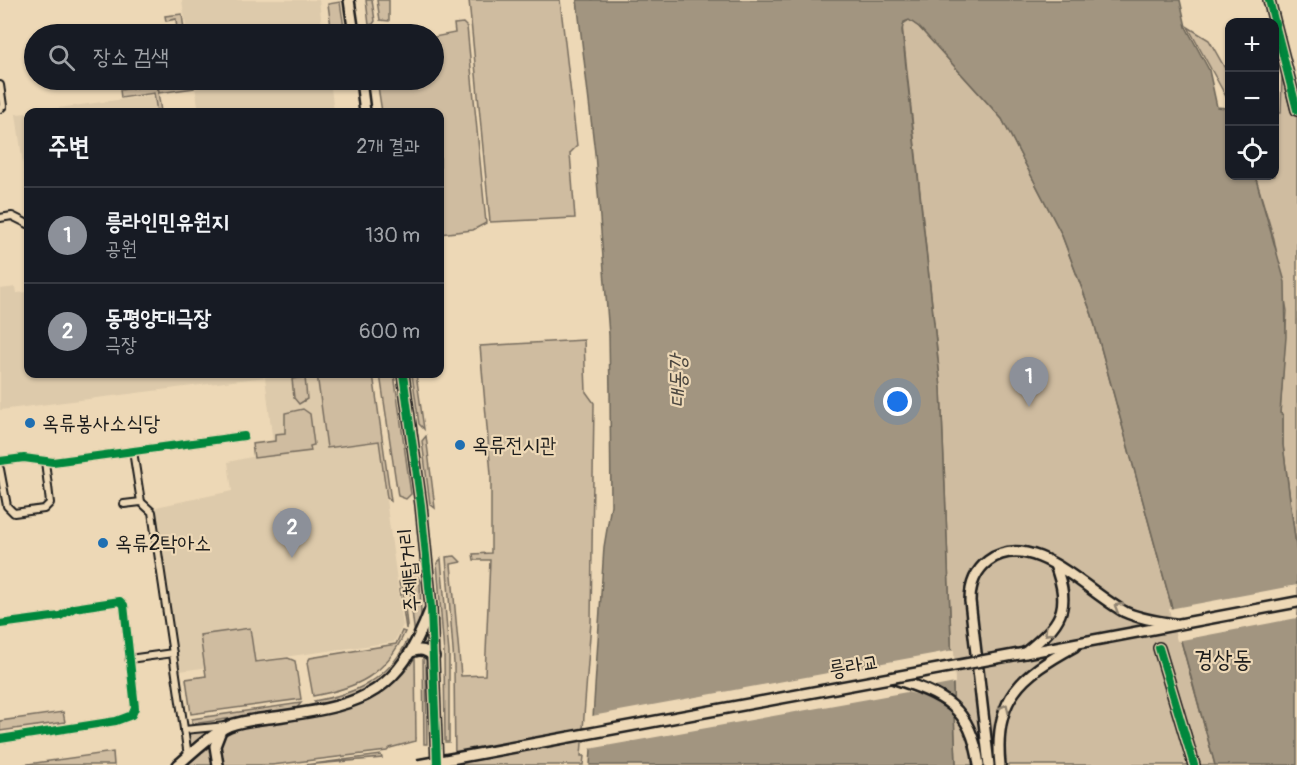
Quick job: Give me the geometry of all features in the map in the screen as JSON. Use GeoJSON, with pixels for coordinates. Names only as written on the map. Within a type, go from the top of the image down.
{"type":"FeatureCollection","features":[{"type":"Feature","properties":{"kind":"main road"},"geometry":{"type":"LineString","coordinates":[[349,0],[353,24]]}},
{"type":"Feature","properties":{"kind":"main road"},"geometry":{"type":"LineString","coordinates":[[1269,0],[1297,110]]}},
{"type":"Feature","properties":{"kind":"main road"},"geometry":{"type":"LineString","coordinates":[[362,90],[364,108]]}},
{"type":"Feature","properties":{"kind":"main road","name":"주체탑거리"},"geometry":{"type":"LineString","coordinates":[[404,378],[422,506],[431,607],[437,765]]}},
{"type":"Feature","properties":{"kind":"main road"},"geometry":{"type":"LineString","coordinates":[[990,765],[970,601],[971,584],[977,573],[994,556],[1017,550],[1036,555],[1133,615],[1174,624]]}},
{"type":"Feature","properties":{"kind":"main road"},"geometry":{"type":"LineString","coordinates":[[1025,652],[1049,630],[1063,610],[1065,596],[1055,565]]}},
{"type":"Feature","properties":{"kind":"main road","name":"릉라교"},"geometry":{"type":"LineString","coordinates":[[418,765],[1297,602]]}},
{"type":"Feature","properties":{"kind":"main road"},"geometry":{"type":"LineString","coordinates":[[178,765],[225,728],[308,713],[361,700],[385,684],[411,652],[431,607]]}},
{"type":"Feature","properties":{"kind":"main road"},"geometry":{"type":"LineString","coordinates":[[1000,765],[999,723],[1003,710],[1015,690],[1048,661],[1084,641]]}},
{"type":"Feature","properties":{"kind":"main road"},"geometry":{"type":"LineString","coordinates":[[1160,648],[1194,765]]}},
{"type":"Feature","properties":{"kind":"main road"},"geometry":{"type":"LineString","coordinates":[[411,652],[419,649],[426,650],[434,657]]}},
{"type":"Feature","properties":{"kind":"main road"},"geometry":{"type":"LineString","coordinates":[[892,678],[936,694],[961,713],[974,738],[979,765]]}},
{"type":"Feature","properties":{"kind":"main road"},"geometry":{"type":"LineString","coordinates":[[218,765],[214,746],[225,728]]}},
{"type":"Feature","properties":{"kind":"street"},"geometry":{"type":"LineString","coordinates":[[0,85],[3,106],[0,109]]}},
{"type":"Feature","properties":{"kind":"street"},"geometry":{"type":"LineString","coordinates":[[0,218],[12,216],[24,222]]}},
{"type":"Feature","properties":{"kind":"street"},"geometry":{"type":"LineString","coordinates":[[0,461],[24,458],[53,462],[244,436]]}},
{"type":"Feature","properties":{"kind":"street"},"geometry":{"type":"LineString","coordinates":[[134,451],[141,502],[152,512],[188,756]]}},
{"type":"Feature","properties":{"kind":"street"},"geometry":{"type":"LineString","coordinates":[[0,469],[8,506],[14,513],[44,509],[50,502],[45,461]]}},
{"type":"Feature","properties":{"kind":"street"},"geometry":{"type":"LineString","coordinates":[[124,504],[141,502]]}},
{"type":"Feature","properties":{"kind":"street"},"geometry":{"type":"LineString","coordinates":[[0,624],[60,616],[74,608],[120,601],[124,605],[135,708],[132,715],[126,718],[0,739]]}},
{"type":"Feature","properties":{"kind":"street"},"geometry":{"type":"LineString","coordinates":[[129,659],[173,653]]}},
{"type":"Feature","properties":{"kind":"street"},"geometry":{"type":"LineString","coordinates":[[184,730],[225,728]]}},
{"type":"Feature","properties":{"kind":"shaded area"},"geometry":{"type":"Polygon","coordinates":[[[182,0],[319,0],[322,24],[186,24],[182,0]]]}},
{"type":"Feature","properties":{"kind":"shaded area"},"geometry":{"type":"Polygon","coordinates":[[[366,0],[372,0],[375,21],[373,24],[369,24],[366,0]]]}},
{"type":"Feature","properties":{"kind":"shaded area"},"geometry":{"type":"Polygon","coordinates":[[[377,0],[389,0],[389,21],[380,20],[377,0]]]}},
{"type":"Feature","properties":{"kind":"shaded area"},"geometry":{"type":"Polygon","coordinates":[[[469,0],[560,0],[577,146],[570,153],[575,218],[490,222],[469,0]]]}},
{"type":"Feature","properties":{"kind":"shaded area"},"geometry":{"type":"Polygon","coordinates":[[[340,2],[343,24],[331,24],[328,4],[340,2]]]}},
{"type":"Feature","properties":{"kind":"shaded area"},"geometry":{"type":"Polygon","coordinates":[[[182,14],[183,24],[176,24],[176,19],[166,21],[165,16],[182,14]]]}},
{"type":"Feature","properties":{"kind":"shaded area"},"geometry":{"type":"Polygon","coordinates":[[[909,20],[919,27],[1002,119],[1061,233],[1092,315],[1215,765],[956,765],[941,388],[902,25],[909,20]]]}},
{"type":"Feature","properties":{"kind":"shaded area"},"geometry":{"type":"Polygon","coordinates":[[[463,23],[467,27],[486,223],[473,230],[444,234],[444,108],[381,108],[379,90],[444,90],[444,35],[455,33],[454,24],[463,23]]]}},
{"type":"Feature","properties":{"kind":"shaded area"},"geometry":{"type":"Polygon","coordinates":[[[1188,27],[1209,40],[1225,68],[1225,95],[1188,27]]]}},
{"type":"Feature","properties":{"kind":"shaded area"},"geometry":{"type":"Polygon","coordinates":[[[1282,76],[1291,111],[1297,110],[1297,554],[1283,445],[1283,415],[1280,413],[1287,311],[1274,239],[1256,180],[1279,180],[1279,113],[1281,113],[1282,76]]]}},
{"type":"Feature","properties":{"kind":"shaded area"},"geometry":{"type":"Polygon","coordinates":[[[120,90],[158,90],[160,108],[156,108],[154,93],[121,98],[120,90]]]}},
{"type":"Feature","properties":{"kind":"shaded area"},"geometry":{"type":"Polygon","coordinates":[[[159,90],[180,90],[159,93],[159,90]]]}},
{"type":"Feature","properties":{"kind":"shaded area"},"geometry":{"type":"Polygon","coordinates":[[[196,90],[331,90],[334,108],[198,108],[196,90]]]}},
{"type":"Feature","properties":{"kind":"shaded area"},"geometry":{"type":"Polygon","coordinates":[[[154,95],[156,108],[58,108],[154,95]]]}},
{"type":"Feature","properties":{"kind":"shaded area"},"geometry":{"type":"Polygon","coordinates":[[[24,113],[24,172],[16,114],[24,113]]]}},
{"type":"Feature","properties":{"kind":"shaded area"},"geometry":{"type":"Polygon","coordinates":[[[16,287],[17,293],[24,292],[24,378],[257,378],[0,410],[0,289],[16,287]]]}},
{"type":"Feature","properties":{"kind":"shaded area"},"geometry":{"type":"Polygon","coordinates":[[[584,340],[586,392],[594,403],[591,622],[581,756],[584,756],[583,765],[455,765],[454,663],[446,557],[455,556],[461,562],[451,564],[461,676],[485,675],[490,560],[474,560],[473,554],[491,553],[491,474],[480,346],[584,340]]]}},
{"type":"Feature","properties":{"kind":"shaded area"},"geometry":{"type":"Polygon","coordinates":[[[265,378],[370,378],[403,625],[394,642],[180,671],[156,507],[232,491],[228,462],[274,452],[265,378]]]}},
{"type":"Feature","properties":{"kind":"shaded area"},"geometry":{"type":"Polygon","coordinates":[[[305,378],[307,399],[299,404],[294,398],[292,379],[305,378]]]}},
{"type":"Feature","properties":{"kind":"shaded area"},"geometry":{"type":"Polygon","coordinates":[[[318,378],[374,378],[391,501],[387,498],[379,441],[327,448],[318,378]]]}},
{"type":"Feature","properties":{"kind":"shaded area"},"geometry":{"type":"Polygon","coordinates":[[[381,378],[395,378],[411,494],[406,499],[398,496],[381,378]]]}},
{"type":"Feature","properties":{"kind":"shaded area"},"geometry":{"type":"Polygon","coordinates":[[[413,378],[417,378],[424,429],[419,424],[413,378]]]}},
{"type":"Feature","properties":{"kind":"shaded area"},"geometry":{"type":"Polygon","coordinates":[[[303,409],[310,414],[314,445],[310,446],[311,451],[254,458],[252,444],[275,441],[275,434],[285,433],[285,413],[303,409]]]}},
{"type":"Feature","properties":{"kind":"shaded area"},"geometry":{"type":"Polygon","coordinates":[[[426,436],[435,508],[430,504],[422,441],[426,436]]]}},
{"type":"Feature","properties":{"kind":"shaded area"},"geometry":{"type":"Polygon","coordinates":[[[441,559],[449,653],[449,742],[445,742],[444,653],[437,563],[441,559]]]}},
{"type":"Feature","properties":{"kind":"shaded area"},"geometry":{"type":"Polygon","coordinates":[[[408,577],[418,577],[420,581],[421,615],[415,636],[408,577]]]}},
{"type":"Feature","properties":{"kind":"shaded area"},"geometry":{"type":"Polygon","coordinates":[[[402,580],[407,625],[406,629],[399,582],[402,580]]]}},
{"type":"Feature","properties":{"kind":"shaded area"},"geometry":{"type":"Polygon","coordinates":[[[250,628],[255,662],[288,658],[295,661],[301,699],[191,714],[186,679],[206,676],[200,635],[250,628]]]}},
{"type":"Feature","properties":{"kind":"shaded area"},"geometry":{"type":"Polygon","coordinates":[[[402,631],[405,632],[397,647],[379,669],[368,678],[343,689],[313,696],[307,663],[310,658],[396,644],[402,631]]]}},
{"type":"Feature","properties":{"kind":"shaded area"},"geometry":{"type":"Polygon","coordinates":[[[407,641],[410,645],[402,656],[370,688],[345,701],[316,704],[314,701],[343,694],[369,683],[390,666],[407,641]]]}},
{"type":"Feature","properties":{"kind":"shaded area"},"geometry":{"type":"Polygon","coordinates":[[[423,655],[426,660],[427,744],[424,744],[423,655]]]}},
{"type":"Feature","properties":{"kind":"shaded area"},"geometry":{"type":"Polygon","coordinates":[[[415,657],[416,741],[390,748],[387,751],[272,765],[224,765],[220,746],[224,736],[233,729],[240,726],[313,716],[360,703],[381,692],[400,677],[415,657]]]}},
{"type":"Feature","properties":{"kind":"shaded area"},"geometry":{"type":"Polygon","coordinates":[[[301,703],[296,709],[192,724],[192,719],[301,703]]]}},
{"type":"Feature","properties":{"kind":"shaded area"},"geometry":{"type":"Polygon","coordinates":[[[63,712],[65,722],[0,731],[0,721],[63,712]]]}},
{"type":"Feature","properties":{"kind":"shaded area"},"geometry":{"type":"Polygon","coordinates":[[[213,730],[191,748],[190,748],[188,733],[213,730]]]}},
{"type":"Feature","properties":{"kind":"shaded area"},"geometry":{"type":"Polygon","coordinates":[[[209,747],[211,747],[215,765],[187,765],[209,747]]]}},
{"type":"Feature","properties":{"kind":"shaded area"},"geometry":{"type":"Polygon","coordinates":[[[113,752],[114,765],[21,765],[113,752]]]}},
{"type":"Feature","properties":{"kind":"shaded area"},"geometry":{"type":"Polygon","coordinates":[[[381,755],[382,758],[305,765],[381,755]]]}},
{"type":"Feature","properties":{"kind":"water","name":"대동강"},"geometry":{"type":"Polygon","coordinates":[[[577,0],[1180,0],[1186,27],[1209,70],[1217,107],[1225,108],[1225,180],[1256,180],[1285,282],[1286,337],[1280,413],[1283,415],[1283,445],[1297,554],[1297,765],[1215,765],[1092,315],[1061,233],[1002,119],[919,27],[909,20],[904,22],[902,30],[941,388],[956,765],[590,765],[604,547],[611,505],[609,335],[595,153],[577,0]]]}},
{"type":"Feature","properties":{"kind":"pier"},"geometry":{"type":"Polygon","coordinates":[[[1297,585],[1297,618],[1177,641],[1169,609],[1297,585]]]}},
{"type":"Feature","properties":{"kind":"pier"},"geometry":{"type":"Polygon","coordinates":[[[954,650],[955,683],[934,687],[956,702],[957,717],[932,698],[907,692],[589,749],[592,716],[954,650]]]}},
{"type":"Feature","properties":{"kind":"cycle path"},"geometry":{"type":"LineString","coordinates":[[1269,0],[1297,110]]}},
{"type":"Feature","properties":{"kind":"cycle path"},"geometry":{"type":"LineString","coordinates":[[404,378],[421,505],[431,607],[437,765]]}},
{"type":"Feature","properties":{"kind":"cycle path"},"geometry":{"type":"LineString","coordinates":[[0,461],[24,458],[53,462],[244,436]]}},
{"type":"Feature","properties":{"kind":"cycle path"},"geometry":{"type":"LineString","coordinates":[[0,624],[60,616],[74,608],[120,601],[124,605],[135,708],[132,715],[116,721],[0,739]]}},
{"type":"Feature","properties":{"kind":"cycle path"},"geometry":{"type":"LineString","coordinates":[[1159,648],[1194,765]]}},
{"type":"Feature","properties":{"kind":"place","name":"릉라인민유원지"},"geometry":{"type":"Point","coordinates":[1029,407]}},
{"type":"Feature","properties":{"kind":"place","name":"옥류봉사소식당"},"geometry":{"type":"Point","coordinates":[30,423]}},
{"type":"Feature","properties":{"kind":"place","name":"옥류전시관"},"geometry":{"type":"Point","coordinates":[460,445]}},
{"type":"Feature","properties":{"kind":"place","name":"옥류2탁아소"},"geometry":{"type":"Point","coordinates":[103,543]}},
{"type":"Feature","properties":{"kind":"place","name":"동평양대극장"},"geometry":{"type":"Point","coordinates":[292,558]}},
{"type":"Feature","properties":{"kind":"district","name":"경상동"},"geometry":{"type":"Point","coordinates":[1223,659]}}]}
